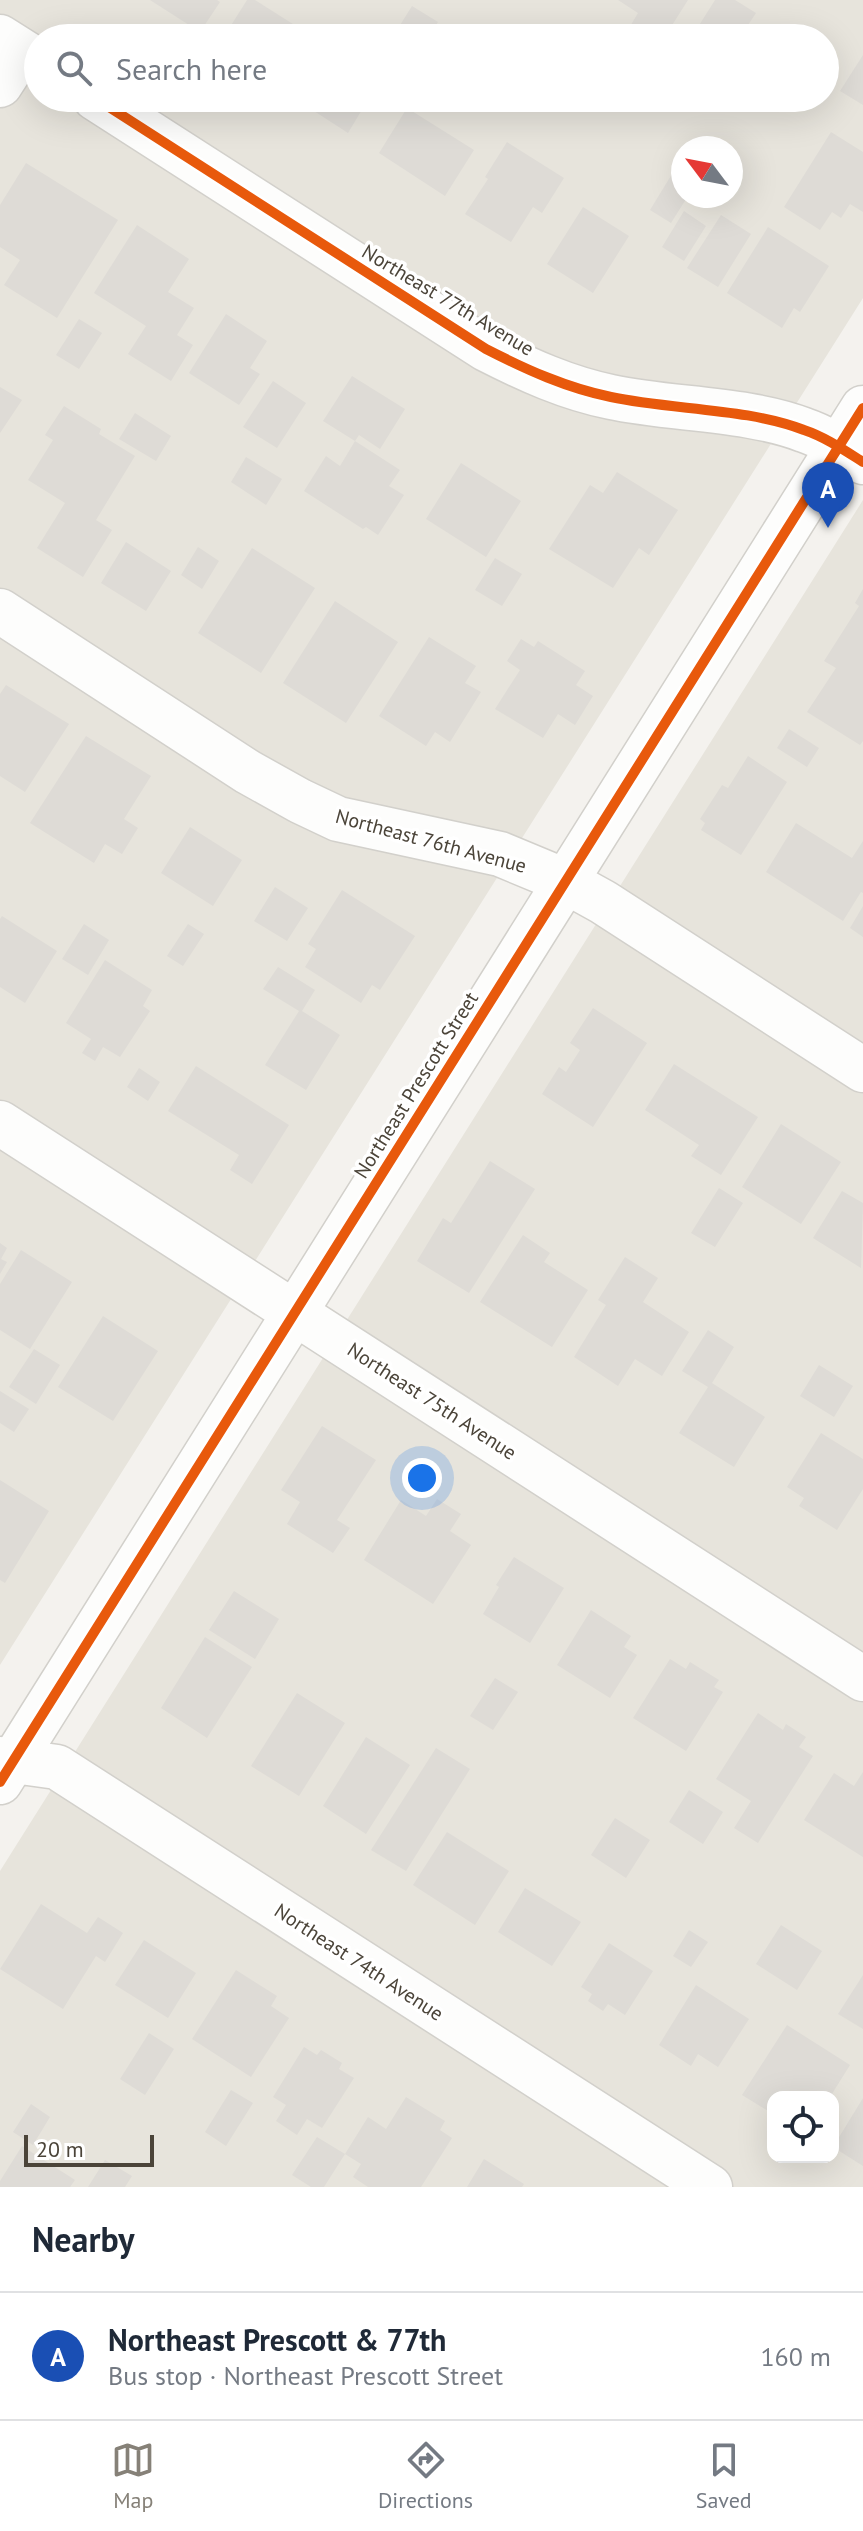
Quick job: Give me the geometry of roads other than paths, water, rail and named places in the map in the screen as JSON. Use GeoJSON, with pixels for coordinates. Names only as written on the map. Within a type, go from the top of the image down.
{"type":"FeatureCollection","features":[{"type":"Feature","properties":{"kind":"street","name":"Northeast 77th Avenue"},"geometry":{"type":"LineString","coordinates":[[117,112],[473,341],[532,372],[613,398],[772,420],[805,430],[851,454]]}},
{"type":"Feature","properties":{"kind":"street","name":"Northeast Prescott Street"},"geometry":{"type":"LineString","coordinates":[[4,1767],[565,881],[851,454],[863,408]]}},
{"type":"Feature","properties":{"kind":"street","name":"Northeast 76th Avenue"},"geometry":{"type":"LineString","coordinates":[[0,611],[248,772],[300,801],[338,819],[500,854],[565,881],[603,902],[863,1070]]}},
{"type":"Feature","properties":{"kind":"street","name":"Northeast 75th Avenue"},"geometry":{"type":"LineString","coordinates":[[0,1123],[863,1679]]}},
{"type":"Feature","properties":{"kind":"street","name":"Northeast 74th Avenue"},"geometry":{"type":"LineString","coordinates":[[4,1767],[57,1767],[710,2187]]}},
{"type":"Feature","properties":{"kind":"place","name":"Northeast Prescott & 77th"},"geometry":{"type":"Point","coordinates":[828,528]}}]}
